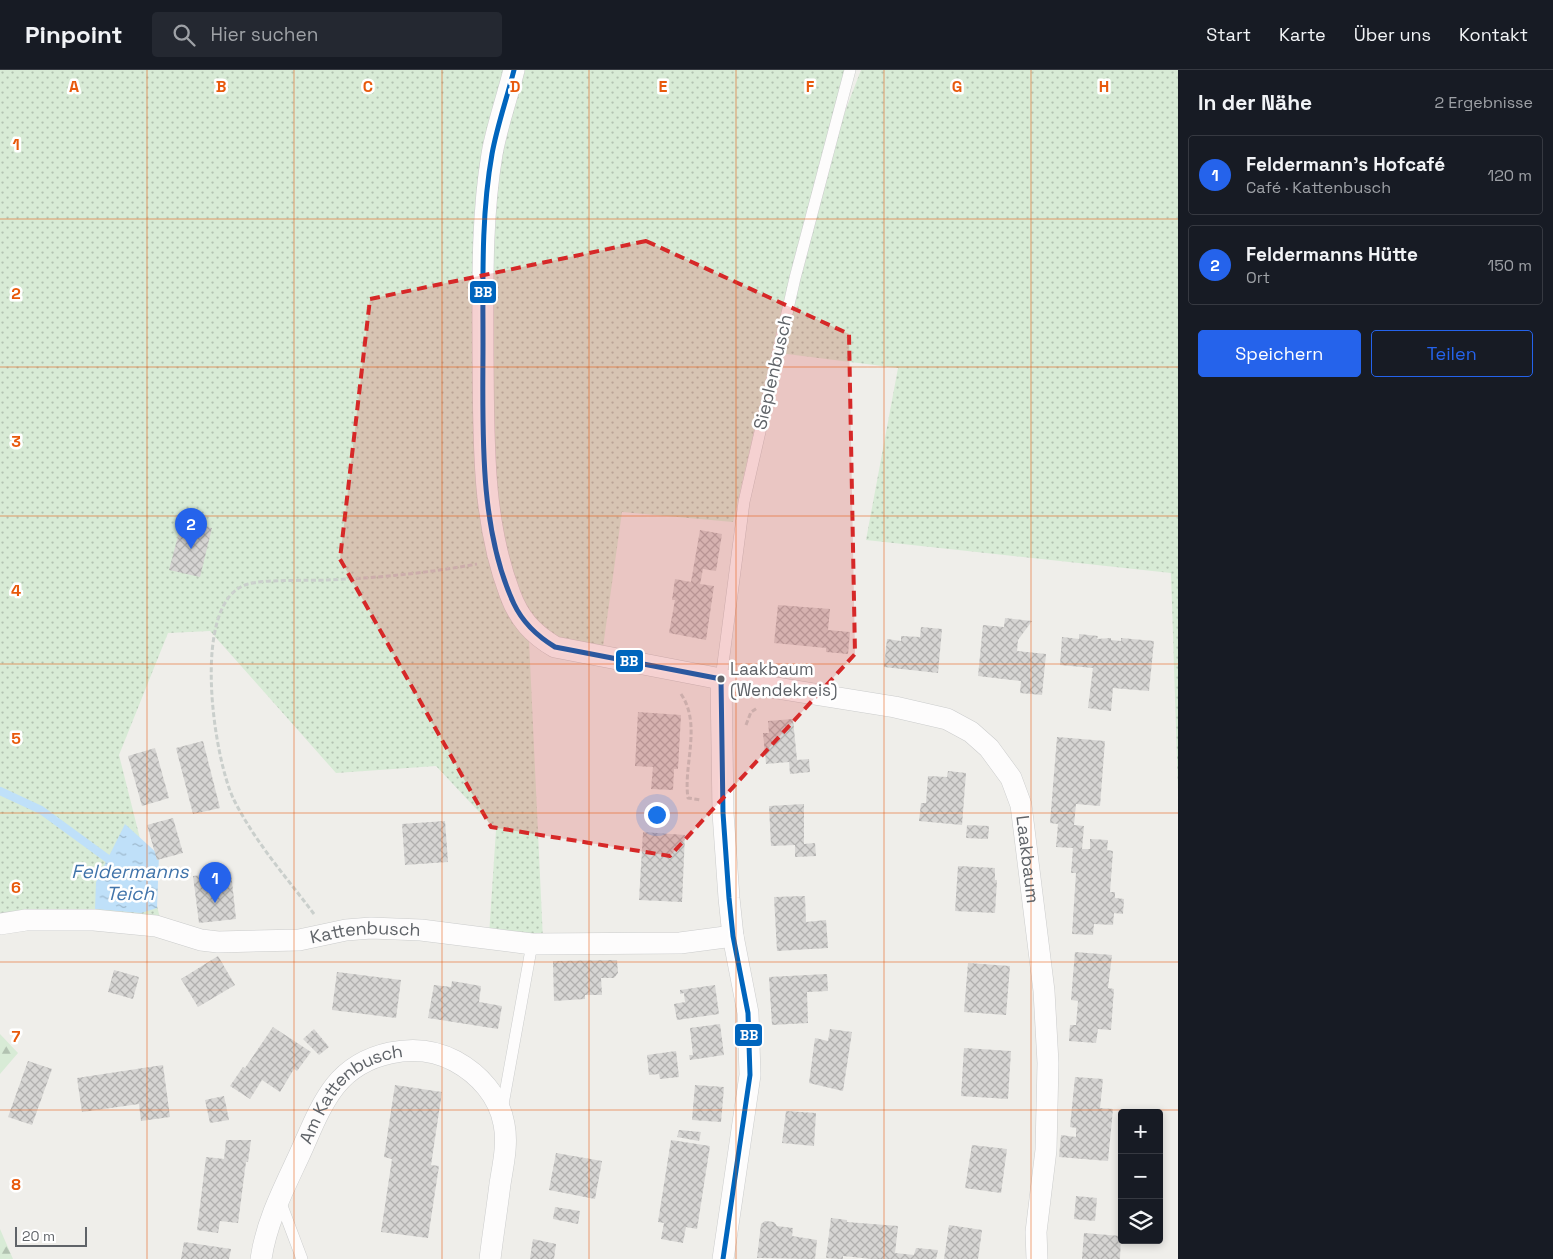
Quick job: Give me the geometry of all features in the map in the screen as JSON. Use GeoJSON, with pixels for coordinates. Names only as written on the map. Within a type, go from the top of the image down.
{"type":"FeatureCollection","features":[{"type":"Feature","properties":{"kind":"street","name":"Laakbaum"},"geometry":{"type":"LineString","coordinates":[[514,70],[492,153],[482,252],[484,447],[489,513],[510,595],[526,624],[536,636],[555,648],[721,679],[894,707],[947,719],[971,732],[989,748],[1011,778],[1021,805],[1044,991],[1048,1063],[1046,1150],[1036,1232],[1037,1259]]}},
{"type":"Feature","properties":{"kind":"street"},"geometry":{"type":"LineString","coordinates":[[721,679],[723,812],[733,936],[748,1013],[750,1075],[724,1259]]}},
{"type":"Feature","properties":{"kind":"street","name":"Kattenbusch"},"geometry":{"type":"LineString","coordinates":[[0,924],[26,920],[94,920],[156,926],[201,940],[218,942],[299,940],[328,933],[381,928],[421,930],[532,944],[680,943],[733,936]]}},
{"type":"Feature","properties":{"kind":"street","name":"Am Kattenbusch"},"geometry":{"type":"LineString","coordinates":[[261,1259],[279,1197],[319,1111],[335,1086],[350,1071],[381,1055],[400,1051],[415,1051],[449,1058],[473,1073],[497,1101],[501,1112],[506,1143],[490,1259]]}},
{"type":"Feature","properties":{"kind":"lane","name":"Sieplenbusch"},"geometry":{"type":"LineString","coordinates":[[721,679],[744,502],[795,278],[850,70]]}},
{"type":"Feature","properties":{"kind":"lane","name":"Am Kattenbusch"},"geometry":{"type":"LineString","coordinates":[[501,1112],[532,944]]}},
{"type":"Feature","properties":{"kind":"lane"},"geometry":{"type":"LineString","coordinates":[[279,1197],[302,1259]]}},
{"type":"Feature","properties":{"kind":"path"},"geometry":{"type":"LineString","coordinates":[[328,933],[247,824],[233,798],[220,756],[211,673],[216,622],[221,607],[230,594],[248,584],[371,576],[455,568],[500,560]]}},
{"type":"Feature","properties":{"kind":"path"},"geometry":{"type":"LineString","coordinates":[[679,692],[688,710],[691,731],[688,798],[705,800]]}},
{"type":"Feature","properties":{"kind":"path"},"geometry":{"type":"LineString","coordinates":[[744,728],[751,712],[761,705]]}},
{"type":"Feature","properties":{"kind":"highlighted area"},"geometry":{"type":"Polygon","coordinates":[[[646,241],[849,334],[855,654],[670,856],[491,827],[340,559],[370,299],[646,241]]]}},
{"type":"Feature","properties":{"kind":"green space"},"geometry":{"type":"Polygon","coordinates":[[[0,70],[510,70],[490,150],[485,514],[489,563],[516,622],[529,640],[543,940],[489,935],[496,830],[436,766],[336,773],[210,631],[168,633],[119,755],[160,918],[0,921],[0,70]]]}},
{"type":"Feature","properties":{"kind":"green space"},"geometry":{"type":"Polygon","coordinates":[[[518,70],[845,70],[790,275],[733,522],[622,512],[603,647],[555,636],[530,616],[509,560],[496,514],[488,448],[495,158],[518,70]]]}},
{"type":"Feature","properties":{"kind":"green space"},"geometry":{"type":"Polygon","coordinates":[[[861,70],[1178,70],[1178,791],[1171,573],[866,540],[898,368],[779,353],[836,135],[861,70]]]}},
{"type":"Feature","properties":{"kind":"green space"},"geometry":{"type":"Polygon","coordinates":[[[0,1034],[18,1053],[0,1074],[0,1034]]]}},
{"type":"Feature","properties":{"kind":"green space"},"geometry":{"type":"Polygon","coordinates":[[[0,1229],[13,1259],[0,1259],[0,1229]]]}},
{"type":"Feature","properties":{"kind":"water","name":"Feldermanns Teich"},"geometry":{"type":"Polygon","coordinates":[[[125,824],[159,855],[157,908],[141,913],[95,909],[96,882],[125,824]]]}},
{"type":"Feature","properties":{"kind":"building"},"geometry":{"type":"Polygon","coordinates":[[[182,521],[212,528],[200,577],[169,570],[182,521]]]}},
{"type":"Feature","properties":{"kind":"building"},"geometry":{"type":"Polygon","coordinates":[[[700,530],[722,534],[716,571],[703,569],[700,584],[714,586],[706,640],[669,633],[675,600],[672,600],[675,579],[691,582],[700,530]]]}},
{"type":"Feature","properties":{"kind":"building"},"geometry":{"type":"Polygon","coordinates":[[[778,605],[830,609],[828,630],[850,632],[848,654],[826,652],[826,648],[774,643],[778,605]]]}},
{"type":"Feature","properties":{"kind":"building"},"geometry":{"type":"Polygon","coordinates":[[[1005,618],[1032,621],[1018,640],[1017,651],[1046,654],[1042,695],[1020,693],[1021,681],[978,676],[983,625],[1004,627],[1005,618]]]}},
{"type":"Feature","properties":{"kind":"building"},"geometry":{"type":"Polygon","coordinates":[[[921,627],[942,629],[938,673],[884,667],[887,639],[901,641],[901,636],[920,637],[921,627]]]}},
{"type":"Feature","properties":{"kind":"building"},"geometry":{"type":"Polygon","coordinates":[[[1079,634],[1098,636],[1097,639],[1111,638],[1111,640],[1121,641],[1121,638],[1154,641],[1149,691],[1113,688],[1111,711],[1088,708],[1093,668],[1060,665],[1062,637],[1079,639],[1079,634]]]}},
{"type":"Feature","properties":{"kind":"building"},"geometry":{"type":"Polygon","coordinates":[[[638,712],[681,715],[678,769],[674,769],[673,790],[651,789],[653,767],[635,766],[638,712]]]}},
{"type":"Feature","properties":{"kind":"building"},"geometry":{"type":"Polygon","coordinates":[[[793,719],[797,760],[809,759],[810,772],[790,774],[789,762],[766,764],[763,733],[769,733],[768,721],[793,719]]]}},
{"type":"Feature","properties":{"kind":"building"},"geometry":{"type":"Polygon","coordinates":[[[1057,737],[1105,741],[1100,806],[1076,804],[1074,825],[1084,826],[1082,849],[1090,849],[1090,839],[1108,840],[1107,850],[1113,851],[1110,892],[1115,892],[1115,898],[1124,899],[1123,914],[1114,913],[1113,925],[1094,924],[1093,935],[1072,934],[1076,873],[1071,873],[1073,848],[1056,847],[1058,824],[1050,823],[1057,737]]]}},
{"type":"Feature","properties":{"kind":"building"},"geometry":{"type":"Polygon","coordinates":[[[203,741],[220,808],[193,814],[176,748],[203,741]]]}},
{"type":"Feature","properties":{"kind":"building"},"geometry":{"type":"Polygon","coordinates":[[[155,748],[169,798],[142,806],[128,756],[155,748]]]}},
{"type":"Feature","properties":{"kind":"building"},"geometry":{"type":"Polygon","coordinates":[[[948,771],[966,773],[962,825],[919,821],[921,803],[926,803],[928,776],[947,777],[948,771]]]}},
{"type":"Feature","properties":{"kind":"building"},"geometry":{"type":"Polygon","coordinates":[[[804,804],[804,844],[815,843],[816,856],[795,857],[795,845],[771,846],[769,806],[804,804]]]}},
{"type":"Feature","properties":{"kind":"building"},"geometry":{"type":"Polygon","coordinates":[[[173,818],[183,853],[157,860],[147,825],[173,818]]]}},
{"type":"Feature","properties":{"kind":"building"},"geometry":{"type":"Polygon","coordinates":[[[445,821],[448,862],[405,865],[402,824],[445,821]]]}},
{"type":"Feature","properties":{"kind":"building"},"geometry":{"type":"Polygon","coordinates":[[[967,825],[989,826],[988,839],[966,838],[967,825]]]}},
{"type":"Feature","properties":{"kind":"building"},"geometry":{"type":"Polygon","coordinates":[[[643,832],[685,835],[682,902],[639,900],[643,832]]]}},
{"type":"Feature","properties":{"kind":"building"},"geometry":{"type":"Polygon","coordinates":[[[958,866],[995,868],[995,880],[997,880],[995,913],[955,911],[958,866]]]}},
{"type":"Feature","properties":{"kind":"building"},"geometry":{"type":"Polygon","coordinates":[[[231,872],[236,919],[199,923],[193,876],[231,872]]]}},
{"type":"Feature","properties":{"kind":"building"},"geometry":{"type":"Polygon","coordinates":[[[805,896],[806,922],[826,920],[828,948],[777,951],[774,897],[805,896]]]}},
{"type":"Feature","properties":{"kind":"building"},"geometry":{"type":"Polygon","coordinates":[[[1075,952],[1112,955],[1108,988],[1114,989],[1111,1030],[1098,1029],[1096,1043],[1069,1041],[1070,1025],[1076,1025],[1078,1001],[1071,1000],[1075,952]]]}},
{"type":"Feature","properties":{"kind":"building"},"geometry":{"type":"Polygon","coordinates":[[[218,956],[235,985],[198,1007],[181,979],[218,956]]]}},
{"type":"Feature","properties":{"kind":"building"},"geometry":{"type":"Polygon","coordinates":[[[617,960],[618,973],[614,978],[601,978],[602,995],[585,995],[585,999],[554,1001],[553,961],[617,960]]]}},
{"type":"Feature","properties":{"kind":"building"},"geometry":{"type":"Polygon","coordinates":[[[968,963],[1010,966],[1006,1015],[964,1012],[968,963]]]}},
{"type":"Feature","properties":{"kind":"building"},"geometry":{"type":"Polygon","coordinates":[[[114,970],[139,977],[133,999],[108,992],[114,970]]]}},
{"type":"Feature","properties":{"kind":"building"},"geometry":{"type":"Polygon","coordinates":[[[337,972],[401,980],[396,1018],[332,1010],[337,972]]]}},
{"type":"Feature","properties":{"kind":"building"},"geometry":{"type":"Polygon","coordinates":[[[827,974],[828,991],[807,992],[808,1023],[772,1025],[769,977],[827,974]]]}},
{"type":"Feature","properties":{"kind":"building"},"geometry":{"type":"Polygon","coordinates":[[[452,981],[481,986],[479,1002],[502,1006],[498,1029],[428,1018],[434,985],[451,987],[452,981]]]}},
{"type":"Feature","properties":{"kind":"building"},"geometry":{"type":"Polygon","coordinates":[[[715,985],[719,1014],[677,1020],[674,1004],[685,1002],[684,993],[680,994],[680,990],[715,985]]]}},
{"type":"Feature","properties":{"kind":"building"},"geometry":{"type":"Polygon","coordinates":[[[720,1024],[724,1055],[690,1060],[689,1055],[693,1055],[690,1028],[720,1024]]]}},
{"type":"Feature","properties":{"kind":"building"},"geometry":{"type":"Polygon","coordinates":[[[273,1027],[311,1052],[297,1071],[294,1069],[280,1092],[262,1080],[250,1099],[230,1086],[243,1067],[245,1068],[273,1027]]]}},
{"type":"Feature","properties":{"kind":"building"},"geometry":{"type":"Polygon","coordinates":[[[314,1029],[329,1047],[319,1055],[303,1039],[314,1029]]]}},
{"type":"Feature","properties":{"kind":"building"},"geometry":{"type":"Polygon","coordinates":[[[830,1029],[852,1032],[843,1091],[809,1083],[815,1038],[828,1041],[830,1029]]]}},
{"type":"Feature","properties":{"kind":"building"},"geometry":{"type":"Polygon","coordinates":[[[964,1048],[1011,1051],[1008,1099],[961,1096],[964,1048]]]}},
{"type":"Feature","properties":{"kind":"building"},"geometry":{"type":"Polygon","coordinates":[[[676,1051],[679,1077],[660,1079],[659,1074],[649,1075],[647,1055],[676,1051]]]}},
{"type":"Feature","properties":{"kind":"building"},"geometry":{"type":"Polygon","coordinates":[[[28,1061],[52,1069],[32,1125],[8,1117],[28,1061]]]}},
{"type":"Feature","properties":{"kind":"building"},"geometry":{"type":"Polygon","coordinates":[[[163,1065],[170,1117],[141,1121],[139,1104],[82,1112],[77,1078],[163,1065]]]}},
{"type":"Feature","properties":{"kind":"building"},"geometry":{"type":"Polygon","coordinates":[[[1075,1077],[1103,1079],[1100,1108],[1113,1109],[1108,1161],[1059,1157],[1061,1135],[1076,1137],[1076,1128],[1070,1127],[1075,1077]]]}},
{"type":"Feature","properties":{"kind":"building"},"geometry":{"type":"Polygon","coordinates":[[[395,1085],[442,1092],[431,1165],[439,1166],[428,1238],[381,1232],[392,1159],[384,1157],[395,1085]]]}},
{"type":"Feature","properties":{"kind":"building"},"geometry":{"type":"Polygon","coordinates":[[[695,1085],[724,1087],[721,1122],[692,1120],[695,1085]]]}},
{"type":"Feature","properties":{"kind":"building"},"geometry":{"type":"Polygon","coordinates":[[[224,1096],[229,1120],[210,1123],[205,1100],[224,1096]]]}},
{"type":"Feature","properties":{"kind":"building"},"geometry":{"type":"Polygon","coordinates":[[[786,1111],[816,1113],[814,1146],[782,1143],[786,1111]]]}},
{"type":"Feature","properties":{"kind":"building"},"geometry":{"type":"Polygon","coordinates":[[[679,1130],[701,1132],[699,1141],[677,1137],[679,1130]]]}},
{"type":"Feature","properties":{"kind":"building"},"geometry":{"type":"Polygon","coordinates":[[[226,1140],[251,1140],[248,1162],[246,1162],[238,1223],[220,1221],[218,1233],[197,1230],[206,1157],[224,1159],[226,1140]]]}},
{"type":"Feature","properties":{"kind":"building"},"geometry":{"type":"Polygon","coordinates":[[[671,1140],[710,1146],[697,1229],[686,1227],[683,1243],[661,1239],[664,1223],[658,1222],[671,1140]]]}},
{"type":"Feature","properties":{"kind":"building"},"geometry":{"type":"Polygon","coordinates":[[[972,1145],[1007,1149],[1001,1193],[965,1188],[972,1145]]]}},
{"type":"Feature","properties":{"kind":"building"},"geometry":{"type":"Polygon","coordinates":[[[556,1153],[602,1161],[595,1199],[549,1190],[556,1153]]]}},
{"type":"Feature","properties":{"kind":"building"},"geometry":{"type":"Polygon","coordinates":[[[1076,1196],[1097,1198],[1095,1221],[1074,1219],[1076,1196]]]}},
{"type":"Feature","properties":{"kind":"building"},"geometry":{"type":"Polygon","coordinates":[[[555,1207],[580,1211],[578,1224],[553,1219],[555,1207]]]}},
{"type":"Feature","properties":{"kind":"building"},"geometry":{"type":"Polygon","coordinates":[[[831,1218],[847,1220],[847,1222],[898,1226],[895,1253],[914,1255],[916,1248],[938,1250],[936,1259],[872,1259],[843,1256],[843,1259],[826,1258],[831,1218]]]}},
{"type":"Feature","properties":{"kind":"building"},"geometry":{"type":"Polygon","coordinates":[[[765,1221],[774,1222],[777,1226],[793,1228],[792,1236],[817,1240],[815,1259],[757,1258],[761,1224],[765,1221]]]}},
{"type":"Feature","properties":{"kind":"building"},"geometry":{"type":"Polygon","coordinates":[[[949,1225],[982,1230],[978,1259],[944,1259],[949,1225]]]}},
{"type":"Feature","properties":{"kind":"building"},"geometry":{"type":"Polygon","coordinates":[[[1084,1233],[1118,1236],[1118,1244],[1121,1244],[1120,1259],[1082,1259],[1084,1233]]]}},
{"type":"Feature","properties":{"kind":"building"},"geometry":{"type":"Polygon","coordinates":[[[533,1239],[556,1244],[554,1259],[530,1259],[533,1239]]]}},
{"type":"Feature","properties":{"kind":"building"},"geometry":{"type":"Polygon","coordinates":[[[184,1242],[231,1249],[229,1259],[181,1259],[184,1242]]]}},
{"type":"Feature","properties":{"kind":"waterway"},"geometry":{"type":"LineString","coordinates":[[0,791],[41,810],[115,864]]}},
{"type":"Feature","properties":{"kind":"transit line","name":"BB"},"geometry":{"type":"LineString","coordinates":[[514,70],[492,154],[484,224],[483,442],[488,509],[502,574],[514,604],[531,628],[542,638],[555,647],[721,679],[723,813],[729,898],[733,936],[748,1013],[750,1075],[723,1259]]}},
{"type":"Feature","properties":{"kind":"place","name":"Feldermanns Hütte"},"geometry":{"type":"Point","coordinates":[191,549]}},
{"type":"Feature","properties":{"kind":"place","name":"Laakbaum (Wendekreis)"},"geometry":{"type":"Point","coordinates":[721,679]}},
{"type":"Feature","properties":{"kind":"place","name":"Feldermann's Hofcafé"},"geometry":{"type":"Point","coordinates":[215,903]}}]}
